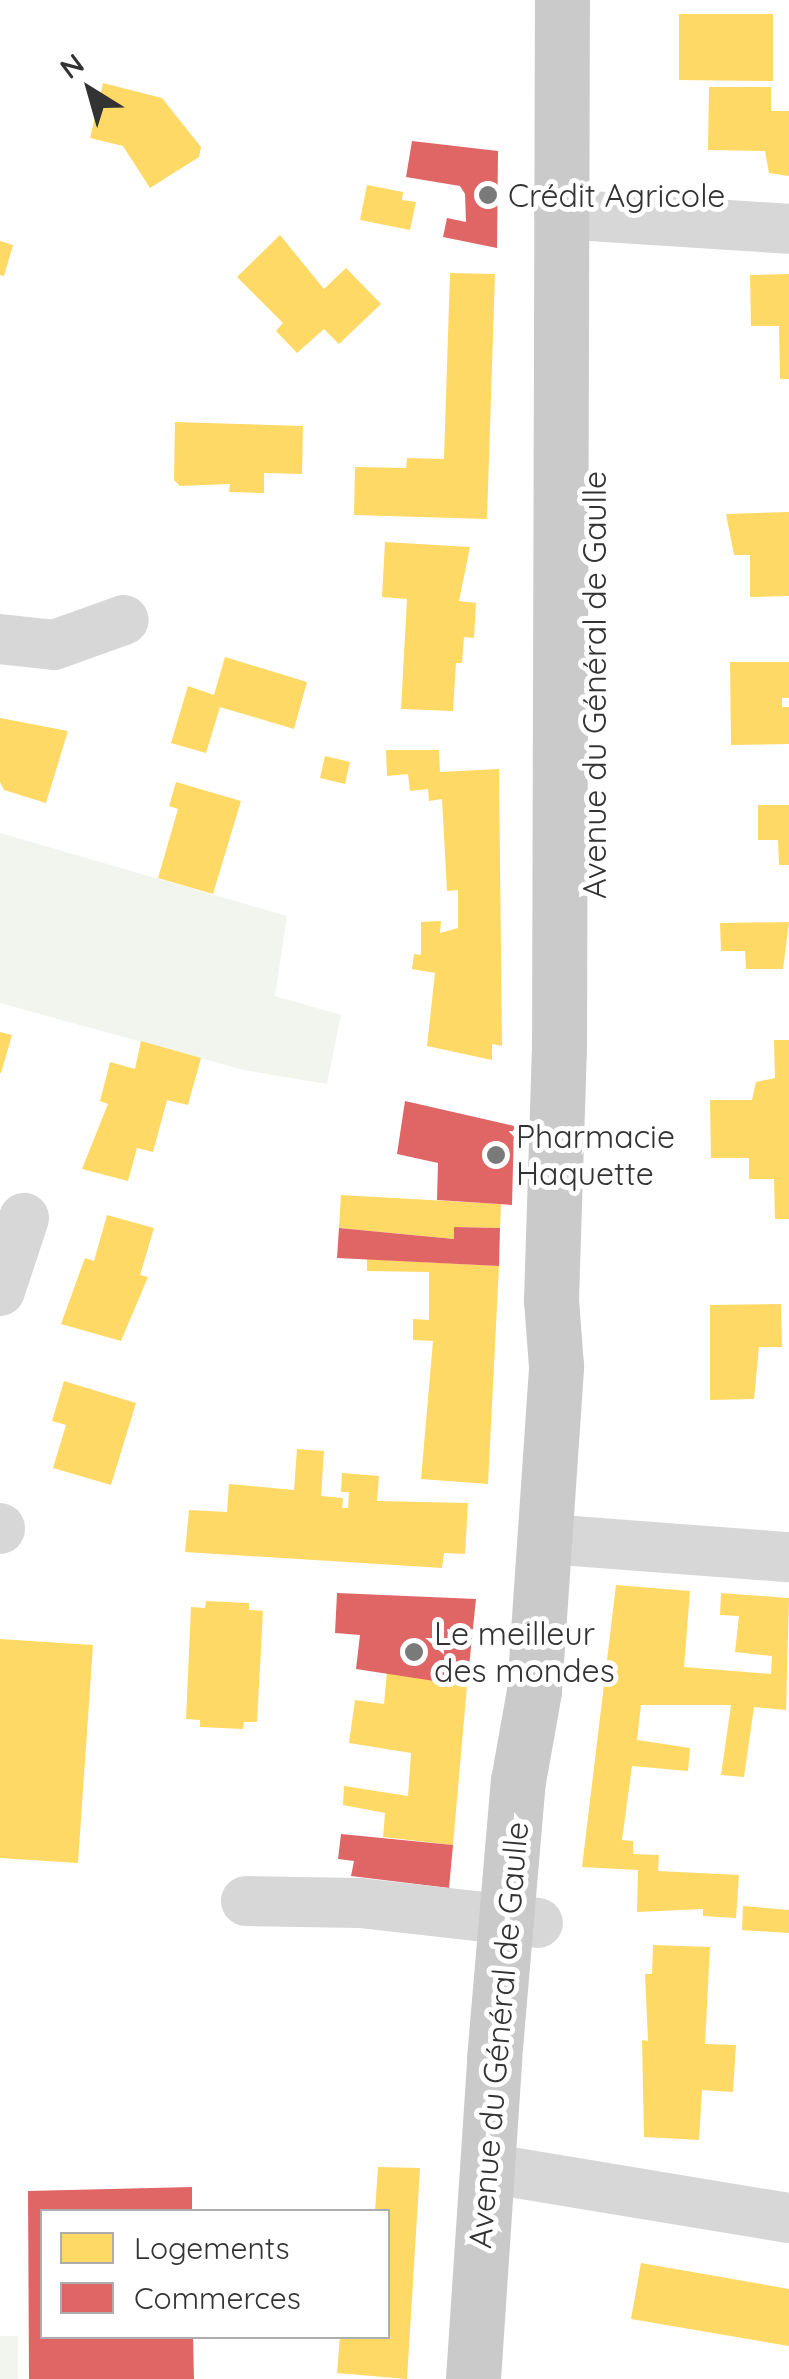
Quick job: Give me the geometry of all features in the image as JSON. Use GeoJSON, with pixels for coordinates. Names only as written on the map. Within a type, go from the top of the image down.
{"type":"FeatureCollection","features":[{"type":"Feature","properties":{"kind":"main road","name":"Avenue du Général de Gaulle"},"geometry":{"type":"LineString","coordinates":[[562,0],[577,214]]}},
{"type":"Feature","properties":{"kind":"main road","name":"Avenue du Général de Gaulle"},"geometry":{"type":"LineString","coordinates":[[474,2379],[503,2171],[522,1921],[518,1781],[534,1692],[556,1366],[551,1300],[577,214],[594,0]]}},
{"type":"Feature","properties":{"kind":"main road","name":"Avenue du Général de Gaulle"},"geometry":{"type":"LineString","coordinates":[[503,2171],[510,2379]]}},
{"type":"Feature","properties":{"kind":"street"},"geometry":{"type":"LineString","coordinates":[[577,214],[789,229]]}},
{"type":"Feature","properties":{"kind":"street"},"geometry":{"type":"LineString","coordinates":[[0,639],[54,645],[124,620]]}},
{"type":"Feature","properties":{"kind":"street"},"geometry":{"type":"LineString","coordinates":[[0,1291],[24,1218]]}},
{"type":"Feature","properties":{"kind":"street"},"geometry":{"type":"LineString","coordinates":[[547,1539],[789,1557]]}},
{"type":"Feature","properties":{"kind":"street"},"geometry":{"type":"LineString","coordinates":[[246,1901],[360,1902],[522,1921]]}},
{"type":"Feature","properties":{"kind":"street"},"geometry":{"type":"LineString","coordinates":[[503,2171],[789,2218]]}},
{"type":"Feature","properties":{"kind":"shaded area"},"geometry":{"type":"Polygon","coordinates":[[[0,833],[287,916],[275,996],[341,1015],[327,1084],[244,1070],[0,1003],[0,833]]]}},
{"type":"Feature","properties":{"kind":"shaded area"},"geometry":{"type":"Polygon","coordinates":[[[0,2336],[18,2336],[18,2379],[0,2379],[0,2336]]]}},
{"type":"Feature","properties":{"kind":"building: Logements"},"geometry":{"type":"Polygon","coordinates":[[[679,14],[773,14],[773,81],[679,80],[679,14]]]}},
{"type":"Feature","properties":{"kind":"building: Logements"},"geometry":{"type":"Polygon","coordinates":[[[103,83],[162,98],[201,147],[199,157],[150,188],[123,146],[90,138],[103,83]]]}},
{"type":"Feature","properties":{"kind":"building: Logements"},"geometry":{"type":"Polygon","coordinates":[[[709,87],[771,87],[771,111],[789,111],[789,176],[769,173],[765,151],[708,150],[709,87]]]}},
{"type":"Feature","properties":{"kind":"building: Logements"},"geometry":{"type":"Polygon","coordinates":[[[367,185],[403,192],[402,200],[416,202],[410,230],[360,220],[367,185]]]}},
{"type":"Feature","properties":{"kind":"building: Logements"},"geometry":{"type":"Polygon","coordinates":[[[280,235],[324,289],[346,268],[381,304],[339,344],[324,329],[297,353],[276,331],[283,323],[237,277],[280,235]]]}},
{"type":"Feature","properties":{"kind":"building: Logements"},"geometry":{"type":"Polygon","coordinates":[[[0,241],[13,245],[4,276],[0,275],[0,241]]]}},
{"type":"Feature","properties":{"kind":"building: Logements"},"geometry":{"type":"Polygon","coordinates":[[[450,273],[495,274],[487,519],[354,515],[355,467],[406,468],[407,458],[444,459],[450,273]]]}},
{"type":"Feature","properties":{"kind":"building: Logements"},"geometry":{"type":"Polygon","coordinates":[[[789,274],[789,379],[780,379],[779,326],[751,326],[750,275],[789,274]]]}},
{"type":"Feature","properties":{"kind":"building: Logements"},"geometry":{"type":"Polygon","coordinates":[[[175,422],[303,426],[302,474],[264,473],[264,493],[229,492],[230,484],[180,486],[174,480],[175,422]]]}},
{"type":"Feature","properties":{"kind":"building: Logements"},"geometry":{"type":"Polygon","coordinates":[[[789,512],[789,596],[750,597],[750,555],[734,555],[726,514],[789,512]]]}},
{"type":"Feature","properties":{"kind":"building: Logements"},"geometry":{"type":"Polygon","coordinates":[[[385,542],[470,547],[459,601],[476,603],[474,638],[464,637],[462,663],[456,663],[453,711],[401,709],[407,599],[382,597],[385,542]]]}},
{"type":"Feature","properties":{"kind":"building: Logements"},"geometry":{"type":"Polygon","coordinates":[[[225,657],[307,682],[294,729],[220,707],[206,753],[171,743],[188,686],[214,695],[225,657]]]}},
{"type":"Feature","properties":{"kind":"building: Logements"},"geometry":{"type":"Polygon","coordinates":[[[730,662],[789,662],[789,698],[782,698],[782,707],[789,707],[789,744],[731,745],[730,662]]]}},
{"type":"Feature","properties":{"kind":"building: Logements"},"geometry":{"type":"Polygon","coordinates":[[[0,718],[68,731],[46,803],[4,790],[0,782],[0,718]]]}},
{"type":"Feature","properties":{"kind":"building: Logements"},"geometry":{"type":"Polygon","coordinates":[[[386,750],[439,750],[440,772],[499,769],[502,1046],[492,1044],[492,1060],[427,1046],[435,973],[412,969],[414,954],[421,955],[421,922],[441,921],[440,933],[458,928],[458,890],[447,891],[442,799],[429,801],[428,789],[410,791],[408,774],[387,776],[386,750]]]}},
{"type":"Feature","properties":{"kind":"building: Logements"},"geometry":{"type":"Polygon","coordinates":[[[325,756],[350,762],[345,784],[320,778],[325,756]]]}},
{"type":"Feature","properties":{"kind":"building: Logements"},"geometry":{"type":"Polygon","coordinates":[[[176,782],[241,801],[213,894],[158,878],[178,809],[169,806],[176,782]]]}},
{"type":"Feature","properties":{"kind":"building: Logements"},"geometry":{"type":"Polygon","coordinates":[[[758,805],[789,805],[789,865],[779,865],[778,840],[758,840],[758,805]]]}},
{"type":"Feature","properties":{"kind":"building: Logements"},"geometry":{"type":"Polygon","coordinates":[[[789,922],[783,969],[746,969],[745,951],[721,951],[720,923],[789,922]]]}},
{"type":"Feature","properties":{"kind":"building: Logements"},"geometry":{"type":"Polygon","coordinates":[[[0,1032],[12,1035],[1,1073],[0,1073],[0,1032]]]}},
{"type":"Feature","properties":{"kind":"building: Logements"},"geometry":{"type":"Polygon","coordinates":[[[774,1040],[789,1040],[789,1219],[775,1219],[774,1179],[749,1179],[749,1158],[711,1158],[710,1100],[752,1100],[756,1082],[775,1078],[774,1040]]]}},
{"type":"Feature","properties":{"kind":"building: Logements"},"geometry":{"type":"Polygon","coordinates":[[[141,1041],[201,1058],[188,1105],[167,1100],[153,1152],[137,1148],[128,1181],[82,1169],[108,1104],[100,1101],[110,1062],[135,1069],[141,1041]]]}},
{"type":"Feature","properties":{"kind":"building: Logements"},"geometry":{"type":"Polygon","coordinates":[[[341,1195],[501,1204],[500,1228],[454,1227],[454,1239],[339,1228],[341,1195]]]}},
{"type":"Feature","properties":{"kind":"building: Logements"},"geometry":{"type":"Polygon","coordinates":[[[107,1215],[154,1228],[140,1275],[148,1277],[121,1341],[61,1324],[85,1258],[94,1261],[107,1215]]]}},
{"type":"Feature","properties":{"kind":"building: Logements"},"geometry":{"type":"Polygon","coordinates":[[[367,1259],[499,1266],[488,1484],[421,1479],[433,1341],[413,1340],[413,1319],[429,1320],[429,1272],[367,1271],[367,1259]]]}},
{"type":"Feature","properties":{"kind":"building: Logements"},"geometry":{"type":"Polygon","coordinates":[[[781,1304],[782,1347],[759,1347],[754,1399],[710,1400],[710,1305],[781,1304]]]}},
{"type":"Feature","properties":{"kind":"building: Logements"},"geometry":{"type":"Polygon","coordinates":[[[64,1381],[136,1403],[111,1485],[53,1468],[66,1425],[52,1421],[64,1381]]]}},
{"type":"Feature","properties":{"kind":"building: Logements"},"geometry":{"type":"Polygon","coordinates":[[[297,1449],[324,1451],[321,1496],[343,1498],[342,1508],[348,1508],[349,1492],[341,1492],[342,1473],[379,1476],[377,1501],[468,1503],[465,1554],[444,1553],[442,1568],[185,1552],[189,1510],[227,1512],[229,1484],[294,1490],[297,1449]]]}},
{"type":"Feature","properties":{"kind":"building: Logements"},"geometry":{"type":"Polygon","coordinates":[[[616,1585],[690,1591],[684,1667],[771,1674],[772,1656],[735,1652],[739,1616],[720,1615],[721,1593],[789,1598],[786,1710],[754,1707],[744,1777],[721,1775],[731,1705],[641,1705],[637,1740],[690,1748],[688,1771],[632,1766],[622,1840],[633,1841],[633,1854],[659,1855],[658,1871],[739,1875],[736,1918],[703,1916],[703,1909],[637,1912],[638,1870],[582,1867],[616,1585]]]}},
{"type":"Feature","properties":{"kind":"building: Logements"},"geometry":{"type":"Polygon","coordinates":[[[206,1601],[249,1603],[249,1610],[263,1611],[257,1722],[244,1722],[243,1729],[200,1727],[200,1720],[186,1719],[191,1607],[205,1608],[206,1601]]]}},
{"type":"Feature","properties":{"kind":"building: Logements"},"geometry":{"type":"Polygon","coordinates":[[[0,1639],[93,1645],[78,1863],[0,1858],[0,1639]]]}},
{"type":"Feature","properties":{"kind":"building: Logements"},"geometry":{"type":"Polygon","coordinates":[[[387,1672],[467,1686],[453,1845],[383,1837],[385,1813],[343,1805],[344,1786],[408,1796],[411,1753],[349,1743],[355,1700],[384,1704],[387,1672]]]}},
{"type":"Feature","properties":{"kind":"building: Logements"},"geometry":{"type":"Polygon","coordinates":[[[743,1906],[789,1910],[789,1933],[742,1930],[743,1906]]]}},
{"type":"Feature","properties":{"kind":"building: Logements"},"geometry":{"type":"Polygon","coordinates":[[[653,1945],[710,1947],[705,2044],[736,2045],[733,2092],[702,2090],[699,2140],[644,2137],[642,2040],[648,2041],[645,1974],[652,1974],[653,1945]]]}},
{"type":"Feature","properties":{"kind":"building: Logements"},"geometry":{"type":"Polygon","coordinates":[[[378,2167],[420,2168],[407,2379],[337,2373],[340,2339],[390,2339],[390,2209],[375,2209],[378,2167]]]}},
{"type":"Feature","properties":{"kind":"building: Logements"},"geometry":{"type":"Polygon","coordinates":[[[641,2263],[789,2289],[789,2346],[631,2319],[641,2263]]]}},
{"type":"Feature","properties":{"kind":"building: Commerces"},"geometry":{"type":"Polygon","coordinates":[[[412,141],[498,151],[497,248],[443,237],[447,218],[466,222],[465,194],[460,186],[406,177],[412,141]]]}},
{"type":"Feature","properties":{"kind":"building: Commerces"},"geometry":{"type":"Polygon","coordinates":[[[405,1101],[514,1126],[512,1205],[437,1200],[438,1163],[397,1154],[405,1101]]]}},
{"type":"Feature","properties":{"kind":"building: Commerces"},"geometry":{"type":"Polygon","coordinates":[[[454,1227],[500,1228],[499,1266],[337,1258],[339,1228],[454,1239],[454,1227]]]}},
{"type":"Feature","properties":{"kind":"building: Commerces","name":"Le meilleur des mondes"},"geometry":{"type":"Polygon","coordinates":[[[337,1593],[476,1599],[467,1686],[356,1669],[360,1635],[335,1633],[337,1593]]]}},
{"type":"Feature","properties":{"kind":"building: Commerces"},"geometry":{"type":"Polygon","coordinates":[[[341,1834],[453,1845],[449,1888],[351,1876],[354,1861],[338,1859],[341,1834]]]}},
{"type":"Feature","properties":{"kind":"building: Commerces"},"geometry":{"type":"Polygon","coordinates":[[[192,2187],[192,2209],[40,2209],[40,2339],[193,2339],[194,2379],[29,2379],[28,2191],[192,2187]]]}},
{"type":"Feature","properties":{"kind":"place","name":"Crédit Agricole"},"geometry":{"type":"Point","coordinates":[488,195]}},
{"type":"Feature","properties":{"kind":"place","name":"Pharmacie Haquette"},"geometry":{"type":"Point","coordinates":[496,1155]}},
{"type":"Feature","properties":{"kind":"place","name":"Le meilleur des mondes"},"geometry":{"type":"Point","coordinates":[414,1652]}}]}
